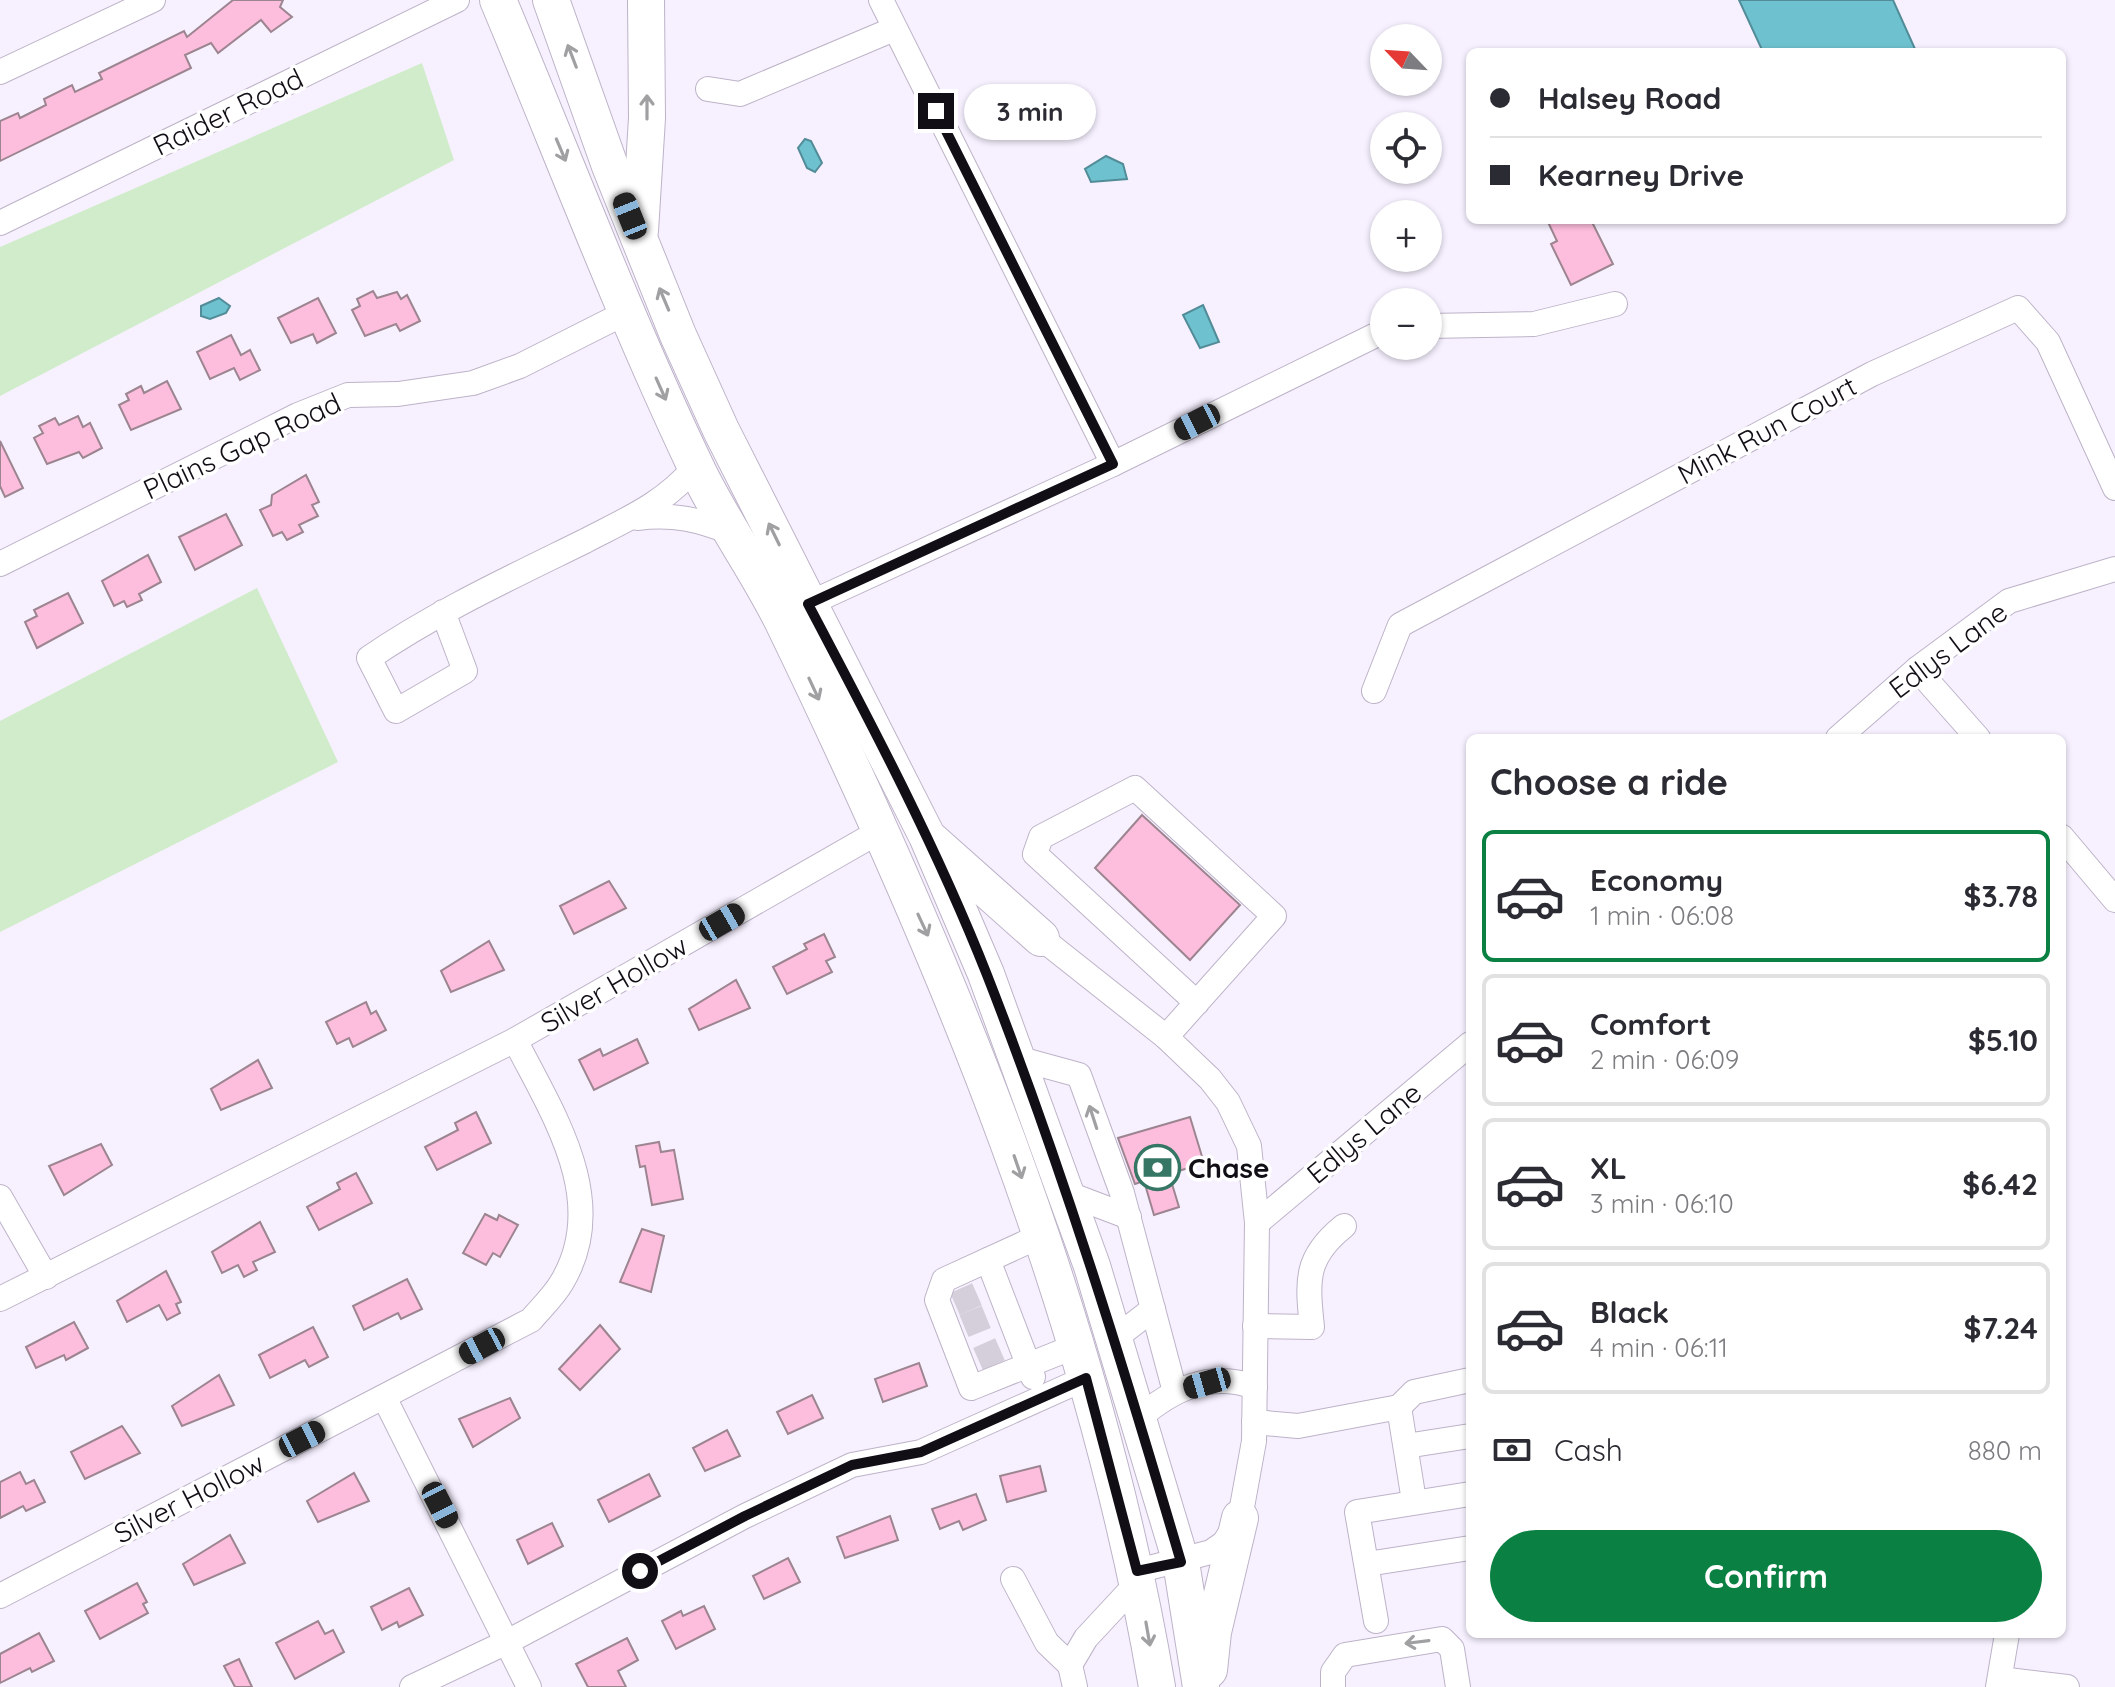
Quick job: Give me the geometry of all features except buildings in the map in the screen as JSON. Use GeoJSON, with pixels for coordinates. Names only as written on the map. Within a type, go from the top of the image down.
{"type":"FeatureCollection","features":[{"type":"Feature","properties":{"kind":"highway"},"geometry":{"type":"LineString","coordinates":[[498,0],[627,312],[695,467],[733,533],[795,611],[927,836],[986,974],[1066,1193],[1114,1339],[1181,1562],[1204,1687]]}},
{"type":"Feature","properties":{"kind":"highway"},"geometry":{"type":"LineString","coordinates":[[551,0],[640,241],[795,611],[880,831],[932,946],[1018,1166],[1081,1362],[1138,1576],[1157,1687]]}},
{"type":"Feature","properties":{"kind":"highway"},"geometry":{"type":"LineString","coordinates":[[640,241],[647,118],[646,0]]}},
{"type":"Feature","properties":{"kind":"highway"},"geometry":{"type":"LineString","coordinates":[[927,836],[1041,938]]}},
{"type":"Feature","properties":{"kind":"highway"},"geometry":{"type":"LineString","coordinates":[[986,974],[992,954],[1002,942],[1020,936],[1041,938]]}},
{"type":"Feature","properties":{"kind":"highway"},"geometry":{"type":"LineString","coordinates":[[1204,1687],[1213,1632],[1240,1518]]}},
{"type":"Feature","properties":{"kind":"street"},"geometry":{"type":"LineString","coordinates":[[0,72],[153,0]]}},
{"type":"Feature","properties":{"kind":"street","name":"Raider Road"},"geometry":{"type":"LineString","coordinates":[[0,223],[457,0]]}},
{"type":"Feature","properties":{"kind":"street"},"geometry":{"type":"LineString","coordinates":[[881,0],[1113,464]]}},
{"type":"Feature","properties":{"kind":"street"},"geometry":{"type":"LineString","coordinates":[[708,89],[740,94],[894,29]]}},
{"type":"Feature","properties":{"kind":"street"},"geometry":{"type":"LineString","coordinates":[[1442,326],[1534,324],[1615,304]]}},
{"type":"Feature","properties":{"kind":"street","name":"Mink Run Court"},"geometry":{"type":"LineString","coordinates":[[1374,691],[1400,625],[1872,374],[2018,308],[2048,342],[2115,488]]}},
{"type":"Feature","properties":{"kind":"street","name":"Plains Gap Road"},"geometry":{"type":"LineString","coordinates":[[0,564],[298,415],[348,395],[398,394],[473,383],[520,366],[627,312]]}},
{"type":"Feature","properties":{"kind":"street"},"geometry":{"type":"LineString","coordinates":[[795,611],[1113,464],[1370,338]]}},
{"type":"Feature","properties":{"kind":"street"},"geometry":{"type":"LineString","coordinates":[[443,612],[635,518],[677,489],[695,467]]}},
{"type":"Feature","properties":{"kind":"street"},"geometry":{"type":"LineString","coordinates":[[635,518],[667,514],[681,516],[733,533]]}},
{"type":"Feature","properties":{"kind":"street","name":"Edlys Lane"},"geometry":{"type":"LineString","coordinates":[[1843,734],[1917,669],[2009,601],[2115,569]]}},
{"type":"Feature","properties":{"kind":"street"},"geometry":{"type":"LineString","coordinates":[[1917,669],[1974,734]]}},
{"type":"Feature","properties":{"kind":"street"},"geometry":{"type":"LineString","coordinates":[[1166,1037],[1197,1003],[1274,916],[1135,788],[1041,837],[1035,854],[1197,1003]]}},
{"type":"Feature","properties":{"kind":"street","name":"Silver Hollow"},"geometry":{"type":"LineString","coordinates":[[0,1299],[515,1040],[880,831]]}},
{"type":"Feature","properties":{"kind":"street"},"geometry":{"type":"LineString","coordinates":[[2066,842],[2115,900]]}},
{"type":"Feature","properties":{"kind":"street"},"geometry":{"type":"LineString","coordinates":[[1041,938],[1166,1037],[1210,1079],[1240,1124],[1249,1146],[1257,1223],[1254,1441],[1240,1518],[1218,1548],[1138,1576],[1086,1638],[1072,1676]]}},
{"type":"Feature","properties":{"kind":"street","name":"Silver Hollow"},"geometry":{"type":"LineString","coordinates":[[0,1596],[531,1320],[563,1282],[576,1246],[580,1193],[568,1145],[515,1040]]}},
{"type":"Feature","properties":{"kind":"street","name":"Edlys Lane"},"geometry":{"type":"LineString","coordinates":[[1257,1223],[1466,1047]]}},
{"type":"Feature","properties":{"kind":"street"},"geometry":{"type":"LineString","coordinates":[[1017,1058],[1079,1075],[1129,1217],[1175,1392]]}},
{"type":"Feature","properties":{"kind":"street"},"geometry":{"type":"LineString","coordinates":[[1066,1193],[1129,1217]]}},
{"type":"Feature","properties":{"kind":"street"},"geometry":{"type":"LineString","coordinates":[[0,1197],[46,1277]]}},
{"type":"Feature","properties":{"kind":"street"},"geometry":{"type":"LineString","coordinates":[[1255,1326],[1312,1327],[1308,1290],[1313,1258],[1322,1243],[1344,1226]]}},
{"type":"Feature","properties":{"kind":"street"},"geometry":{"type":"LineString","coordinates":[[1040,1236],[944,1280],[937,1300],[953,1318],[972,1366],[971,1388],[1016,1353],[1081,1362]]}},
{"type":"Feature","properties":{"kind":"street"},"geometry":{"type":"LineString","coordinates":[[988,1260],[994,1302],[1016,1353],[1041,1398]]}},
{"type":"Feature","properties":{"kind":"street"},"geometry":{"type":"LineString","coordinates":[[1114,1339],[1153,1309]]}},
{"type":"Feature","properties":{"kind":"street"},"geometry":{"type":"LineString","coordinates":[[412,1687],[509,1641],[745,1516],[852,1465],[921,1452],[1041,1398],[1081,1362]]}},
{"type":"Feature","properties":{"kind":"street"},"geometry":{"type":"LineString","coordinates":[[1138,1419],[1166,1395],[1175,1392],[1236,1381],[1255,1387]]}},
{"type":"Feature","properties":{"kind":"street"},"geometry":{"type":"LineString","coordinates":[[1254,1422],[1298,1426],[1399,1407],[1414,1392],[1466,1381]]}},
{"type":"Feature","properties":{"kind":"street"},"geometry":{"type":"LineString","coordinates":[[384,1397],[509,1641],[529,1687]]}},
{"type":"Feature","properties":{"kind":"street"},"geometry":{"type":"LineString","coordinates":[[1399,1407],[1414,1501]]}},
{"type":"Feature","properties":{"kind":"street"},"geometry":{"type":"LineString","coordinates":[[1406,1446],[1466,1437]]}},
{"type":"Feature","properties":{"kind":"street"},"geometry":{"type":"LineString","coordinates":[[1376,1621],[1357,1512],[1466,1494]]}},
{"type":"Feature","properties":{"kind":"street"},"geometry":{"type":"LineString","coordinates":[[1367,1564],[1466,1549]]}},
{"type":"Feature","properties":{"kind":"street"},"geometry":{"type":"LineString","coordinates":[[1013,1579],[1047,1643],[1072,1676]]}},
{"type":"Feature","properties":{"kind":"street"},"geometry":{"type":"LineString","coordinates":[[2006,1638],[1999,1683],[2067,1687]]}},
{"type":"Feature","properties":{"kind":"street"},"geometry":{"type":"LineString","coordinates":[[1333,1687],[1333,1672],[1345,1655],[1442,1639],[1452,1649],[1458,1687]]}},
{"type":"Feature","properties":{"kind":"green space"},"geometry":{"type":"Polygon","coordinates":[[[422,63],[454,160],[0,396],[0,247],[422,63]]]}},
{"type":"Feature","properties":{"kind":"green space"},"geometry":{"type":"Polygon","coordinates":[[[257,588],[338,762],[0,932],[0,721],[257,588]]]}},
{"type":"Feature","properties":{"kind":"water"},"geometry":{"type":"Polygon","coordinates":[[[1739,0],[1893,0],[1915,48],[1761,48],[1739,0]]]}},
{"type":"Feature","properties":{"kind":"water"},"geometry":{"type":"Polygon","coordinates":[[[1064,104],[1079,104],[1089,120],[1087,130],[1075,130],[1062,109],[1064,104]]]}},
{"type":"Feature","properties":{"kind":"water"},"geometry":{"type":"Polygon","coordinates":[[[805,139],[811,141],[822,163],[815,172],[807,168],[798,148],[805,139]]]}},
{"type":"Feature","properties":{"kind":"water"},"geometry":{"type":"Polygon","coordinates":[[[1106,156],[1123,164],[1127,179],[1091,182],[1085,169],[1106,156]]]}},
{"type":"Feature","properties":{"kind":"water"},"geometry":{"type":"Polygon","coordinates":[[[219,298],[230,306],[226,313],[210,319],[201,316],[201,306],[219,298]]]}},
{"type":"Feature","properties":{"kind":"water"},"geometry":{"type":"Polygon","coordinates":[[[1203,305],[1219,342],[1200,348],[1183,315],[1203,305]]]}},
{"type":"Feature","properties":{"kind":"tunnel"},"geometry":{"type":"LineString","coordinates":[[955,1304],[980,1293]]}},
{"type":"Feature","properties":{"kind":"tunnel"},"geometry":{"type":"LineString","coordinates":[[964,1326],[991,1315]]}},
{"type":"Feature","properties":{"kind":"tunnel"},"geometry":{"type":"LineString","coordinates":[[978,1359],[1003,1348]]}},
{"type":"Feature","properties":{"kind":"place","name":"Chase"},"geometry":{"type":"Point","coordinates":[1157,1168]}},
{"type":"Feature","properties":{"kind":"route"},"geometry":{"type":"LineString","coordinates":[[640,1571],[852,1465],[921,1452],[1086,1378],[1137,1571],[1181,1562],[1092,1266],[986,974],[927,836],[808,604],[1113,464],[936,111]]}}]}
